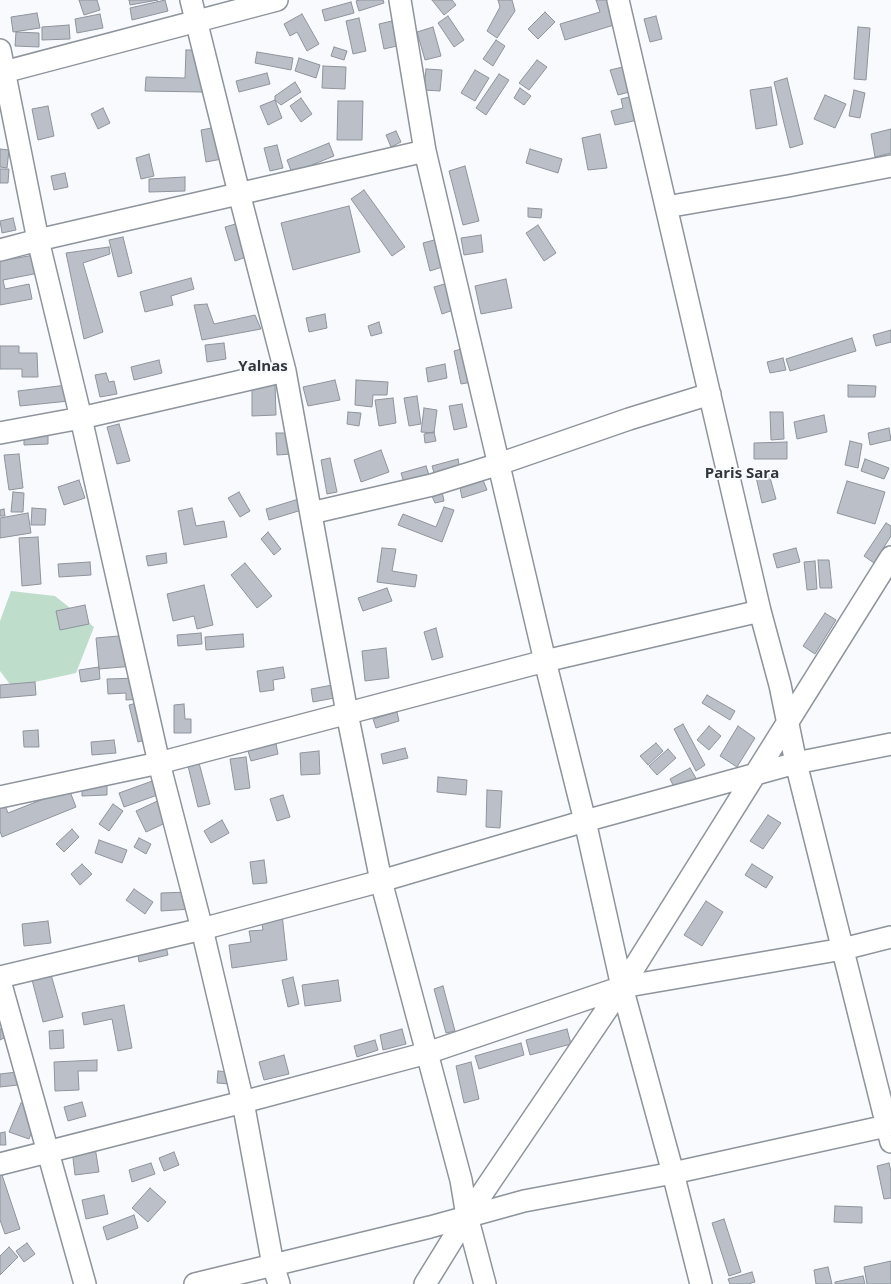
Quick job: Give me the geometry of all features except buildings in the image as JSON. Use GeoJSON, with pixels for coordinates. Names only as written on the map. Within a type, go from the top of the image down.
{"type":"FeatureCollection","features":[{"type":"Feature","properties":{"kind":"street"},"geometry":{"type":"LineString","coordinates":[[191,0],[285,371],[381,881],[461,1180],[467,1216],[485,1284]]}},
{"type":"Feature","properties":{"kind":"street"},"geometry":{"type":"LineString","coordinates":[[3,72],[276,0]]}},
{"type":"Feature","properties":{"kind":"street"},"geometry":{"type":"LineString","coordinates":[[400,0],[425,152],[585,821],[622,986],[702,1284]]}},
{"type":"Feature","properties":{"kind":"street"},"geometry":{"type":"LineString","coordinates":[[195,1284],[276,1275],[421,1229],[524,1201],[674,1174],[890,1131],[796,763],[780,686],[760,610],[618,0]]}},
{"type":"Feature","properties":{"kind":"street"},"geometry":{"type":"LineString","coordinates":[[0,50],[38,240],[81,418],[159,763],[202,929],[242,1102],[276,1275]]}},
{"type":"Feature","properties":{"kind":"street"},"geometry":{"type":"LineString","coordinates":[[0,250],[239,193],[425,152]]}},
{"type":"Feature","properties":{"kind":"street"},"geometry":{"type":"LineString","coordinates":[[666,207],[891,166]]}},
{"type":"Feature","properties":{"kind":"street"},"geometry":{"type":"LineString","coordinates":[[0,434],[81,418],[285,371]]}},
{"type":"Feature","properties":{"kind":"street"},"geometry":{"type":"LineString","coordinates":[[311,513],[432,485],[710,394]]}},
{"type":"Feature","properties":{"kind":"street"},"geometry":{"type":"LineString","coordinates":[[425,1284],[467,1216],[622,986],[891,557]]}},
{"type":"Feature","properties":{"kind":"street"},"geometry":{"type":"LineString","coordinates":[[0,797],[159,763],[545,660],[760,610]]}},
{"type":"Feature","properties":{"kind":"street"},"geometry":{"type":"LineString","coordinates":[[0,977],[202,929],[381,881],[585,821],[796,763],[891,744]]}},
{"type":"Feature","properties":{"kind":"street"},"geometry":{"type":"LineString","coordinates":[[0,1164],[426,1053],[622,986],[843,949],[891,937]]}},
{"type":"Feature","properties":{"kind":"street"},"geometry":{"type":"LineString","coordinates":[[0,981],[85,1284]]}},
{"type":"Feature","properties":{"kind":"green space"},"geometry":{"type":"Polygon","coordinates":[[[11,591],[55,596],[94,627],[76,673],[12,687],[0,671],[0,621],[11,591]]]}},
{"type":"Feature","properties":{"kind":"district","name":"Yalnas"},"geometry":{"type":"Point","coordinates":[263,367]}},
{"type":"Feature","properties":{"kind":"district","name":"Paris Sara"},"geometry":{"type":"Point","coordinates":[742,474]}}]}
